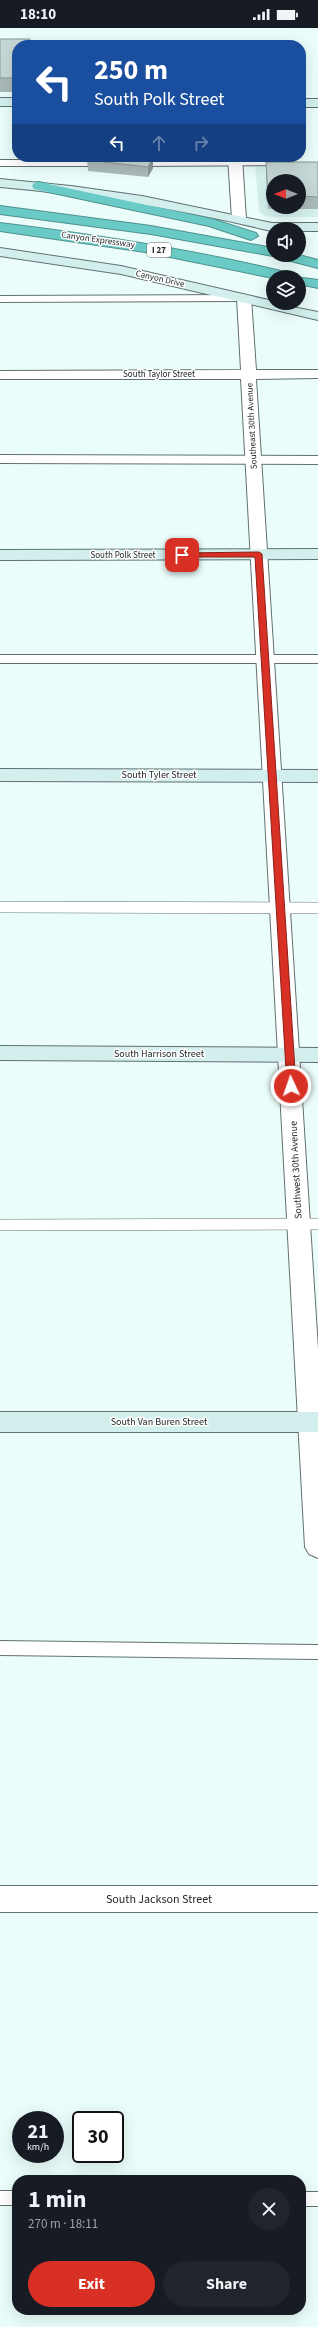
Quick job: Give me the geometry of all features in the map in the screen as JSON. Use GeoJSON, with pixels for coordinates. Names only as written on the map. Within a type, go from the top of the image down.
{"type":"FeatureCollection","features":[{"type":"Feature","properties":{"kind":"highway"},"geometry":{"type":"LineString","coordinates":[[39,186],[212,223],[266,242]]}},
{"type":"Feature","properties":{"kind":"highway","name":"Canyon Expressway"},"geometry":{"type":"LineString","coordinates":[[0,210],[151,230],[266,251]]}},
{"type":"Feature","properties":{"kind":"highway","name":"Canyon Expressway"},"geometry":{"type":"LineString","coordinates":[[0,227],[219,260],[266,272]]}},
{"type":"Feature","properties":{"kind":"highway"},"geometry":{"type":"LineString","coordinates":[[306,254],[318,258]]}},
{"type":"Feature","properties":{"kind":"highway"},"geometry":{"type":"LineString","coordinates":[[306,261],[318,264]]}},
{"type":"Feature","properties":{"kind":"highway"},"geometry":{"type":"LineString","coordinates":[[306,281],[318,284]]}},
{"type":"Feature","properties":{"kind":"main road"},"geometry":{"type":"LineString","coordinates":[[0,102],[12,102]]}},
{"type":"Feature","properties":{"kind":"main road"},"geometry":{"type":"LineString","coordinates":[[306,103],[318,103]]}},
{"type":"Feature","properties":{"kind":"main road"},"geometry":{"type":"LineString","coordinates":[[0,183],[39,186],[178,206],[266,226]]}},
{"type":"Feature","properties":{"kind":"main road"},"geometry":{"type":"LineString","coordinates":[[306,227],[318,227]]}},
{"type":"Feature","properties":{"kind":"main road"},"geometry":{"type":"LineString","coordinates":[[306,235],[318,238]]}},
{"type":"Feature","properties":{"kind":"main road","name":"Canyon Drive"},"geometry":{"type":"LineString","coordinates":[[0,252],[121,270],[318,316]]}},
{"type":"Feature","properties":{"kind":"main road","name":"South Polk Street"},"geometry":{"type":"LineString","coordinates":[[0,555],[318,554]]}},
{"type":"Feature","properties":{"kind":"main road","name":"South Tyler Street"},"geometry":{"type":"LineString","coordinates":[[0,775],[318,776]]}},
{"type":"Feature","properties":{"kind":"main road","name":"South Harrison Street"},"geometry":{"type":"LineString","coordinates":[[0,1053],[318,1055]]}},
{"type":"Feature","properties":{"kind":"main road","name":"South Van Buren Street"},"geometry":{"type":"LineString","coordinates":[[0,1422],[315,1422]]}},
{"type":"Feature","properties":{"kind":"street"},"geometry":{"type":"LineString","coordinates":[[235,162],[239,219]]}},
{"type":"Feature","properties":{"kind":"street","name":"Southeast 30th Avenue"},"geometry":{"type":"LineString","coordinates":[[244,298],[259,554]]}},
{"type":"Feature","properties":{"kind":"street","name":"South Taylor Street"},"geometry":{"type":"LineString","coordinates":[[0,375],[318,374]]}},
{"type":"Feature","properties":{"kind":"street","name":"Southwest 30th Avenue"},"geometry":{"type":"LineString","coordinates":[[259,554],[289,1055],[309,1224],[318,1546]]}},
{"type":"Feature","properties":{"kind":"street","name":"South Jackson Street"},"geometry":{"type":"LineString","coordinates":[[0,1899],[318,1899]]}},
{"type":"Feature","properties":{"kind":"lane"},"geometry":{"type":"LineString","coordinates":[[133,163],[167,162]]}},
{"type":"Feature","properties":{"kind":"lane"},"geometry":{"type":"LineString","coordinates":[[0,163],[110,163]]}},
{"type":"Feature","properties":{"kind":"lane"},"geometry":{"type":"LineString","coordinates":[[0,299],[244,298]]}},
{"type":"Feature","properties":{"kind":"lane"},"geometry":{"type":"LineString","coordinates":[[0,459],[318,460]]}},
{"type":"Feature","properties":{"kind":"lane"},"geometry":{"type":"LineString","coordinates":[[0,659],[318,659]]}},
{"type":"Feature","properties":{"kind":"lane"},"geometry":{"type":"LineString","coordinates":[[0,907],[318,908]]}},
{"type":"Feature","properties":{"kind":"lane"},"geometry":{"type":"LineString","coordinates":[[0,1225],[309,1224]]}},
{"type":"Feature","properties":{"kind":"lane"},"geometry":{"type":"LineString","coordinates":[[0,1648],[318,1652]]}},
{"type":"Feature","properties":{"kind":"lane"},"geometry":{"type":"LineString","coordinates":[[0,2198],[12,2198]]}},
{"type":"Feature","properties":{"kind":"lane"},"geometry":{"type":"LineString","coordinates":[[306,2199],[318,2200]]}},
{"type":"Feature","properties":{"kind":"shaded area"},"geometry":{"type":"Polygon","coordinates":[[[255,165],[318,165],[318,217],[265,216],[259,211],[255,165]]]}},
{"type":"Feature","properties":{"kind":"building"},"geometry":{"type":"Polygon","coordinates":[[[0,39],[30,39],[12,40],[12,78],[0,78],[0,39]]]}},
{"type":"Feature","properties":{"kind":"building"},"geometry":{"type":"Polygon","coordinates":[[[104,162],[151,162],[148,167],[104,162]]]}},
{"type":"Feature","properties":{"kind":"building"},"geometry":{"type":"Polygon","coordinates":[[[266,162],[318,162],[318,197],[306,196],[306,174],[267,174],[266,162]]]}},
{"type":"Feature","properties":{"kind":"route"},"geometry":{"type":"LineString","coordinates":[[182,555],[259,554],[291,1086]]}}]}
